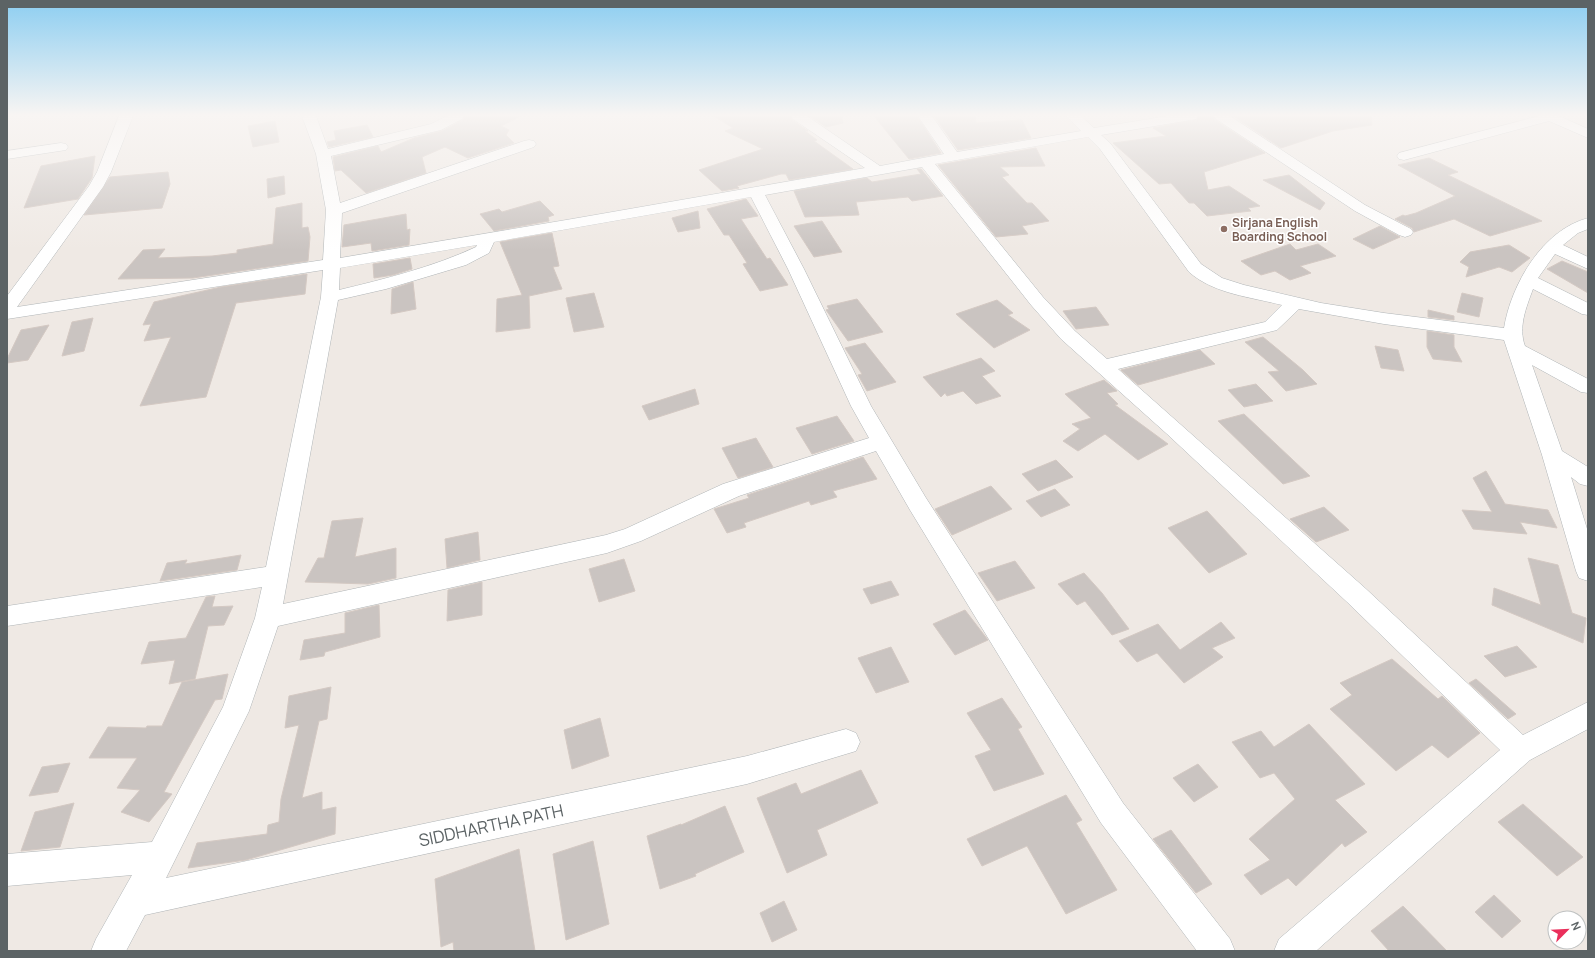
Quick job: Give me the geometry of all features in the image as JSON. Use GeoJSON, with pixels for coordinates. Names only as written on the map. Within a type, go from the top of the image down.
{"type":"FeatureCollection","features":[{"type":"Feature","properties":{"kind":"street"},"geometry":{"type":"LineString","coordinates":[[7,308],[96,187],[108,161]]}},
{"type":"Feature","properties":{"kind":"street"},"geometry":{"type":"LineString","coordinates":[[108,951],[161,857],[235,711],[268,618],[275,575],[330,297],[333,264],[334,210],[323,161]]}},
{"type":"Feature","properties":{"kind":"street"},"geometry":{"type":"LineString","coordinates":[[334,210],[480,161]]}},
{"type":"Feature","properties":{"kind":"street"},"geometry":{"type":"LineString","coordinates":[[863,161],[877,170]]}},
{"type":"Feature","properties":{"kind":"street"},"geometry":{"type":"LineString","coordinates":[[7,314],[487,239],[935,161]]}},
{"type":"Feature","properties":{"kind":"street"},"geometry":{"type":"LineString","coordinates":[[1116,161],[1195,268],[1203,276],[1215,283],[1294,304],[1514,342],[1588,387]]}},
{"type":"Feature","properties":{"kind":"street"},"geometry":{"type":"LineString","coordinates":[[1289,161],[1360,208],[1405,232]]}},
{"type":"Feature","properties":{"kind":"street"},"geometry":{"type":"LineString","coordinates":[[926,162],[1036,301],[1068,334],[1356,595],[1520,751]]}},
{"type":"Feature","properties":{"kind":"street"},"geometry":{"type":"LineString","coordinates":[[755,191],[796,270],[861,406],[918,504],[1112,813],[1218,951]]}},
{"type":"Feature","properties":{"kind":"street"},"geometry":{"type":"LineString","coordinates":[[1588,223],[1576,227],[1552,246],[1528,280],[1513,319],[1514,342],[1553,455],[1588,571]]}},
{"type":"Feature","properties":{"kind":"street"},"geometry":{"type":"LineString","coordinates":[[330,297],[380,286],[460,261],[483,250],[487,239]]}},
{"type":"Feature","properties":{"kind":"street"},"geometry":{"type":"LineString","coordinates":[[1552,246],[1588,264]]}},
{"type":"Feature","properties":{"kind":"street"},"geometry":{"type":"LineString","coordinates":[[1528,280],[1588,310]]}},
{"type":"Feature","properties":{"kind":"street"},"geometry":{"type":"LineString","coordinates":[[1103,366],[1271,326],[1294,304]]}},
{"type":"Feature","properties":{"kind":"street"},"geometry":{"type":"LineString","coordinates":[[268,618],[607,544],[634,535],[731,490],[882,441]]}},
{"type":"Feature","properties":{"kind":"street"},"geometry":{"type":"LineString","coordinates":[[1553,455],[1588,478]]}},
{"type":"Feature","properties":{"kind":"street"},"geometry":{"type":"LineString","coordinates":[[7,616],[275,575]]}},
{"type":"Feature","properties":{"kind":"street"},"geometry":{"type":"LineString","coordinates":[[1291,951],[1520,751],[1586,719]]}},
{"type":"Feature","properties":{"kind":"street","name":"SIDDHARTHA PATH"},"geometry":{"type":"LineString","coordinates":[[135,901],[747,770],[846,742]]}},
{"type":"Feature","properties":{"kind":"street"},"geometry":{"type":"LineString","coordinates":[[7,870],[161,857]]}},
{"type":"Feature","properties":{"kind":"building"},"geometry":{"type":"Polygon","coordinates":[[[70,161],[94,161],[92,178],[78,199],[24,208],[41,166],[70,161]]]}},
{"type":"Feature","properties":{"kind":"building"},"geometry":{"type":"Polygon","coordinates":[[[334,161],[423,161],[426,173],[366,193],[341,170],[335,171],[334,161]]]}},
{"type":"Feature","properties":{"kind":"building"},"geometry":{"type":"Polygon","coordinates":[[[727,161],[841,161],[853,169],[789,180],[786,174],[781,174],[737,186],[739,188],[722,191],[699,170],[727,161]]]}},
{"type":"Feature","properties":{"kind":"building"},"geometry":{"type":"Polygon","coordinates":[[[963,161],[1042,161],[1045,166],[1000,167],[1009,175],[1002,177],[1027,203],[1032,203],[1049,221],[1022,226],[1028,234],[996,237],[938,165],[963,161]]]}},
{"type":"Feature","properties":{"kind":"building"},"geometry":{"type":"Polygon","coordinates":[[[1133,161],[1240,161],[1204,172],[1208,190],[1229,186],[1260,206],[1248,208],[1251,211],[1207,216],[1194,203],[1189,203],[1171,183],[1159,184],[1133,161]]]}},
{"type":"Feature","properties":{"kind":"building"},"geometry":{"type":"Polygon","coordinates":[[[1417,161],[1435,161],[1458,172],[1448,175],[1542,221],[1490,236],[1454,219],[1414,232],[1412,228],[1395,219],[1403,215],[1405,216],[1416,213],[1455,196],[1398,165],[1417,161]]]}},
{"type":"Feature","properties":{"kind":"building"},"geometry":{"type":"Polygon","coordinates":[[[917,169],[921,169],[943,196],[912,201],[908,197],[856,202],[859,215],[805,217],[794,191],[867,178],[872,182],[921,174],[917,169]]]}},
{"type":"Feature","properties":{"kind":"building"},"geometry":{"type":"Polygon","coordinates":[[[168,172],[170,184],[162,208],[84,215],[110,177],[168,172]]]}},
{"type":"Feature","properties":{"kind":"building"},"geometry":{"type":"Polygon","coordinates":[[[1289,175],[1325,203],[1320,210],[1263,180],[1289,175]]]}},
{"type":"Feature","properties":{"kind":"building"},"geometry":{"type":"Polygon","coordinates":[[[284,176],[285,194],[268,198],[267,179],[284,176]]]}},
{"type":"Feature","properties":{"kind":"building"},"geometry":{"type":"Polygon","coordinates":[[[746,199],[758,216],[741,219],[767,259],[770,258],[788,285],[760,291],[743,264],[747,263],[729,235],[724,235],[707,209],[746,199]]]}},
{"type":"Feature","properties":{"kind":"building"},"geometry":{"type":"Polygon","coordinates":[[[540,201],[554,215],[548,217],[549,221],[494,231],[480,214],[499,209],[502,212],[540,201]]]}},
{"type":"Feature","properties":{"kind":"building"},"geometry":{"type":"Polygon","coordinates":[[[302,203],[302,228],[308,227],[310,237],[308,261],[193,278],[118,279],[143,250],[165,249],[158,258],[212,256],[237,253],[237,250],[273,244],[276,208],[302,203]]]}},
{"type":"Feature","properties":{"kind":"building"},"geometry":{"type":"Polygon","coordinates":[[[698,211],[700,228],[678,232],[672,218],[698,211]]]}},
{"type":"Feature","properties":{"kind":"building"},"geometry":{"type":"Polygon","coordinates":[[[406,214],[407,230],[410,229],[409,245],[372,251],[371,243],[342,247],[344,225],[406,214]]]}},
{"type":"Feature","properties":{"kind":"building"},"geometry":{"type":"Polygon","coordinates":[[[822,221],[842,252],[814,257],[794,226],[822,221]]]}},
{"type":"Feature","properties":{"kind":"building"},"geometry":{"type":"Polygon","coordinates":[[[1380,226],[1400,237],[1373,249],[1353,239],[1380,226]]]}},
{"type":"Feature","properties":{"kind":"building"},"geometry":{"type":"Polygon","coordinates":[[[552,233],[559,266],[553,267],[562,289],[529,296],[530,328],[496,332],[497,299],[522,295],[500,242],[552,233]]]}},
{"type":"Feature","properties":{"kind":"building"},"geometry":{"type":"Polygon","coordinates":[[[1290,244],[1296,250],[1318,244],[1336,256],[1300,266],[1311,273],[1290,280],[1275,271],[1261,275],[1241,261],[1290,244]]]}},
{"type":"Feature","properties":{"kind":"building"},"geometry":{"type":"Polygon","coordinates":[[[1509,245],[1530,258],[1512,272],[1499,267],[1466,277],[1469,267],[1460,262],[1470,252],[1509,245]]]}},
{"type":"Feature","properties":{"kind":"building"},"geometry":{"type":"Polygon","coordinates":[[[410,258],[412,269],[393,275],[374,278],[373,264],[410,258]]]}},
{"type":"Feature","properties":{"kind":"building"},"geometry":{"type":"Polygon","coordinates":[[[1562,261],[1588,272],[1588,293],[1547,269],[1562,261]]]}},
{"type":"Feature","properties":{"kind":"building"},"geometry":{"type":"Polygon","coordinates":[[[307,274],[305,294],[236,303],[206,397],[140,406],[171,337],[144,341],[151,324],[143,325],[154,302],[221,287],[307,274]]]}},
{"type":"Feature","properties":{"kind":"building"},"geometry":{"type":"Polygon","coordinates":[[[413,282],[416,309],[391,314],[392,289],[413,282]]]}},
{"type":"Feature","properties":{"kind":"building"},"geometry":{"type":"Polygon","coordinates":[[[594,293],[604,327],[574,332],[566,298],[594,293]]]}},
{"type":"Feature","properties":{"kind":"building"},"geometry":{"type":"Polygon","coordinates":[[[1462,293],[1483,298],[1479,317],[1457,312],[1462,293]]]}},
{"type":"Feature","properties":{"kind":"building"},"geometry":{"type":"Polygon","coordinates":[[[857,299],[883,332],[848,341],[826,310],[829,309],[827,306],[857,299]]]}},
{"type":"Feature","properties":{"kind":"building"},"geometry":{"type":"Polygon","coordinates":[[[997,300],[1013,313],[1008,315],[1030,330],[994,348],[956,314],[997,300]]]}},
{"type":"Feature","properties":{"kind":"building"},"geometry":{"type":"Polygon","coordinates":[[[1096,307],[1109,325],[1076,329],[1063,311],[1096,307]]]}},
{"type":"Feature","properties":{"kind":"building"},"geometry":{"type":"Polygon","coordinates":[[[1428,310],[1454,316],[1454,320],[1428,317],[1428,310]]]}},
{"type":"Feature","properties":{"kind":"building"},"geometry":{"type":"Polygon","coordinates":[[[93,318],[84,351],[62,356],[72,322],[93,318]]]}},
{"type":"Feature","properties":{"kind":"building"},"geometry":{"type":"Polygon","coordinates":[[[49,325],[28,360],[7,363],[7,359],[21,330],[49,325]]]}},
{"type":"Feature","properties":{"kind":"building"},"geometry":{"type":"Polygon","coordinates":[[[1427,331],[1454,335],[1454,347],[1462,362],[1433,359],[1427,347],[1427,331]]]}},
{"type":"Feature","properties":{"kind":"building"},"geometry":{"type":"Polygon","coordinates":[[[1263,337],[1303,370],[1317,384],[1286,391],[1268,372],[1279,371],[1245,342],[1263,337]]]}},
{"type":"Feature","properties":{"kind":"building"},"geometry":{"type":"Polygon","coordinates":[[[865,343],[896,382],[867,391],[858,375],[862,374],[845,348],[865,343]]]}},
{"type":"Feature","properties":{"kind":"building"},"geometry":{"type":"Polygon","coordinates":[[[1375,346],[1398,350],[1404,371],[1381,368],[1375,346]]]}},
{"type":"Feature","properties":{"kind":"building"},"geometry":{"type":"Polygon","coordinates":[[[1200,350],[1215,364],[1138,385],[1121,370],[1200,350]]]}},
{"type":"Feature","properties":{"kind":"building"},"geometry":{"type":"Polygon","coordinates":[[[981,358],[995,371],[982,376],[1001,396],[976,404],[963,391],[947,396],[945,393],[941,397],[923,377],[981,358]]]}},
{"type":"Feature","properties":{"kind":"building"},"geometry":{"type":"Polygon","coordinates":[[[1104,380],[1117,391],[1107,393],[1118,404],[1115,405],[1168,444],[1138,460],[1105,434],[1078,451],[1063,441],[1080,429],[1072,424],[1091,418],[1065,394],[1104,380]]]}},
{"type":"Feature","properties":{"kind":"building"},"geometry":{"type":"Polygon","coordinates":[[[1256,384],[1273,401],[1244,407],[1228,390],[1256,384]]]}},
{"type":"Feature","properties":{"kind":"building"},"geometry":{"type":"Polygon","coordinates":[[[695,389],[699,404],[649,420],[642,406],[695,389]]]}},
{"type":"Feature","properties":{"kind":"building"},"geometry":{"type":"Polygon","coordinates":[[[1244,414],[1310,476],[1283,484],[1218,421],[1244,414]]]}},
{"type":"Feature","properties":{"kind":"building"},"geometry":{"type":"Polygon","coordinates":[[[837,416],[854,441],[812,454],[796,428],[837,416]]]}},
{"type":"Feature","properties":{"kind":"building"},"geometry":{"type":"Polygon","coordinates":[[[756,438],[773,467],[738,478],[722,448],[756,438]]]}},
{"type":"Feature","properties":{"kind":"building"},"geometry":{"type":"Polygon","coordinates":[[[863,457],[877,479],[833,491],[837,497],[811,505],[809,501],[744,523],[746,527],[727,533],[714,509],[749,498],[747,495],[863,457]]]}},
{"type":"Feature","properties":{"kind":"building"},"geometry":{"type":"Polygon","coordinates":[[[1056,460],[1073,477],[1038,491],[1022,474],[1056,460]]]}},
{"type":"Feature","properties":{"kind":"building"},"geometry":{"type":"Polygon","coordinates":[[[1486,471],[1505,504],[1548,510],[1557,528],[1520,522],[1527,534],[1473,529],[1462,510],[1492,512],[1473,478],[1486,471]]]}},
{"type":"Feature","properties":{"kind":"building"},"geometry":{"type":"Polygon","coordinates":[[[991,486],[1012,509],[952,535],[935,509],[991,486]]]}},
{"type":"Feature","properties":{"kind":"building"},"geometry":{"type":"Polygon","coordinates":[[[1055,489],[1070,505],[1041,517],[1026,501],[1055,489]]]}},
{"type":"Feature","properties":{"kind":"building"},"geometry":{"type":"Polygon","coordinates":[[[1324,507],[1349,530],[1316,542],[1290,519],[1324,507]]]}},
{"type":"Feature","properties":{"kind":"building"},"geometry":{"type":"Polygon","coordinates":[[[1207,511],[1247,554],[1209,573],[1168,528],[1207,511]]]}},
{"type":"Feature","properties":{"kind":"building"},"geometry":{"type":"Polygon","coordinates":[[[363,518],[355,557],[396,548],[396,578],[368,584],[305,582],[318,558],[324,558],[332,521],[363,518]]]}},
{"type":"Feature","properties":{"kind":"building"},"geometry":{"type":"Polygon","coordinates":[[[478,532],[480,560],[447,568],[445,539],[478,532]]]}},
{"type":"Feature","properties":{"kind":"building"},"geometry":{"type":"Polygon","coordinates":[[[241,555],[237,570],[160,581],[167,563],[187,560],[185,564],[241,555]]]}},
{"type":"Feature","properties":{"kind":"building"},"geometry":{"type":"Polygon","coordinates":[[[1528,558],[1558,565],[1572,613],[1586,618],[1583,643],[1492,605],[1494,588],[1541,605],[1528,558]]]}},
{"type":"Feature","properties":{"kind":"building"},"geometry":{"type":"Polygon","coordinates":[[[624,559],[635,591],[599,602],[589,569],[624,559]]]}},
{"type":"Feature","properties":{"kind":"building"},"geometry":{"type":"Polygon","coordinates":[[[1015,561],[1035,588],[997,601],[978,573],[1015,561]]]}},
{"type":"Feature","properties":{"kind":"building"},"geometry":{"type":"Polygon","coordinates":[[[1084,573],[1102,593],[1129,629],[1112,635],[1085,601],[1077,605],[1058,584],[1084,573]]]}},
{"type":"Feature","properties":{"kind":"building"},"geometry":{"type":"Polygon","coordinates":[[[891,581],[899,595],[871,604],[863,589],[891,581]]]}},
{"type":"Feature","properties":{"kind":"building"},"geometry":{"type":"Polygon","coordinates":[[[482,582],[482,615],[447,621],[448,590],[482,582]]]}},
{"type":"Feature","properties":{"kind":"building"},"geometry":{"type":"Polygon","coordinates":[[[215,596],[212,607],[233,606],[224,625],[208,626],[195,679],[169,684],[175,660],[141,664],[149,642],[186,638],[206,597],[215,596]]]}},
{"type":"Feature","properties":{"kind":"building"},"geometry":{"type":"Polygon","coordinates":[[[379,605],[380,637],[325,652],[324,656],[300,660],[304,640],[345,633],[345,613],[379,605]]]}},
{"type":"Feature","properties":{"kind":"building"},"geometry":{"type":"Polygon","coordinates":[[[965,610],[988,640],[955,655],[933,624],[965,610]]]}},
{"type":"Feature","properties":{"kind":"building"},"geometry":{"type":"Polygon","coordinates":[[[1221,622],[1235,638],[1212,648],[1223,657],[1184,683],[1157,653],[1137,662],[1119,641],[1158,624],[1180,650],[1221,622]]]}},
{"type":"Feature","properties":{"kind":"building"},"geometry":{"type":"Polygon","coordinates":[[[1517,646],[1537,667],[1505,677],[1484,656],[1517,646]]]}},
{"type":"Feature","properties":{"kind":"building"},"geometry":{"type":"Polygon","coordinates":[[[891,647],[909,682],[876,693],[858,658],[891,647]]]}},
{"type":"Feature","properties":{"kind":"building"},"geometry":{"type":"Polygon","coordinates":[[[1392,659],[1438,699],[1442,696],[1480,733],[1448,758],[1432,745],[1396,771],[1330,709],[1352,695],[1340,683],[1392,659]]]}},
{"type":"Feature","properties":{"kind":"building"},"geometry":{"type":"Polygon","coordinates":[[[228,674],[222,699],[215,700],[164,792],[172,794],[149,822],[121,812],[140,790],[117,788],[137,758],[89,758],[108,727],[146,728],[147,726],[162,726],[182,682],[228,674]]]}},
{"type":"Feature","properties":{"kind":"building"},"geometry":{"type":"Polygon","coordinates":[[[1476,679],[1516,714],[1508,719],[1469,683],[1476,679]]]}},
{"type":"Feature","properties":{"kind":"building"},"geometry":{"type":"Polygon","coordinates":[[[331,687],[327,719],[319,721],[302,798],[322,792],[322,810],[336,807],[335,834],[246,860],[188,868],[197,843],[267,834],[268,825],[279,822],[281,799],[299,725],[285,728],[289,696],[331,687]]]}},
{"type":"Feature","properties":{"kind":"building"},"geometry":{"type":"Polygon","coordinates":[[[1002,698],[1022,727],[1018,729],[1044,774],[994,791],[975,756],[991,750],[967,713],[1002,698]]]}},
{"type":"Feature","properties":{"kind":"building"},"geometry":{"type":"Polygon","coordinates":[[[600,718],[609,756],[572,769],[564,730],[600,718]]]}},
{"type":"Feature","properties":{"kind":"building"},"geometry":{"type":"Polygon","coordinates":[[[1309,724],[1365,784],[1335,800],[1367,832],[1345,847],[1342,843],[1296,886],[1288,878],[1261,895],[1244,875],[1270,860],[1249,839],[1295,799],[1274,773],[1260,778],[1232,742],[1261,731],[1274,747],[1309,724]]]}},
{"type":"Feature","properties":{"kind":"building"},"geometry":{"type":"Polygon","coordinates":[[[70,763],[58,792],[29,796],[42,767],[70,763]]]}},
{"type":"Feature","properties":{"kind":"building"},"geometry":{"type":"Polygon","coordinates":[[[1198,764],[1218,787],[1194,802],[1173,778],[1198,764]]]}},
{"type":"Feature","properties":{"kind":"building"},"geometry":{"type":"Polygon","coordinates":[[[861,770],[878,803],[817,830],[827,855],[787,873],[757,798],[796,783],[801,794],[861,770]]]}},
{"type":"Feature","properties":{"kind":"building"},"geometry":{"type":"Polygon","coordinates":[[[1066,795],[1082,820],[1076,823],[1117,890],[1066,914],[1027,846],[982,866],[967,839],[1066,795]]]}},
{"type":"Feature","properties":{"kind":"building"},"geometry":{"type":"Polygon","coordinates":[[[74,803],[60,847],[21,851],[35,812],[74,803]]]}},
{"type":"Feature","properties":{"kind":"building"},"geometry":{"type":"Polygon","coordinates":[[[1523,804],[1583,857],[1557,876],[1498,822],[1523,804]]]}},
{"type":"Feature","properties":{"kind":"building"},"geometry":{"type":"Polygon","coordinates":[[[725,806],[744,852],[695,874],[696,876],[660,889],[647,836],[681,825],[725,806]]]}},
{"type":"Feature","properties":{"kind":"building"},"geometry":{"type":"Polygon","coordinates":[[[1171,830],[1212,884],[1196,893],[1153,839],[1171,830]]]}},
{"type":"Feature","properties":{"kind":"building"},"geometry":{"type":"Polygon","coordinates":[[[593,841],[609,924],[566,940],[553,854],[593,841]]]}},
{"type":"Feature","properties":{"kind":"building"},"geometry":{"type":"Polygon","coordinates":[[[519,849],[535,951],[454,951],[453,942],[441,947],[435,879],[519,849]]]}},
{"type":"Feature","properties":{"kind":"building"},"geometry":{"type":"Polygon","coordinates":[[[1494,895],[1521,921],[1502,938],[1475,912],[1494,895]]]}},
{"type":"Feature","properties":{"kind":"building"},"geometry":{"type":"Polygon","coordinates":[[[784,901],[797,930],[772,942],[760,913],[784,901]]]}},
{"type":"Feature","properties":{"kind":"building"},"geometry":{"type":"Polygon","coordinates":[[[1403,906],[1447,951],[1389,951],[1371,931],[1403,906]]]}},
{"type":"Feature","properties":{"kind":"place","name":"Sirjana English Boarding School"},"geometry":{"type":"Point","coordinates":[1224,229]}}]}
